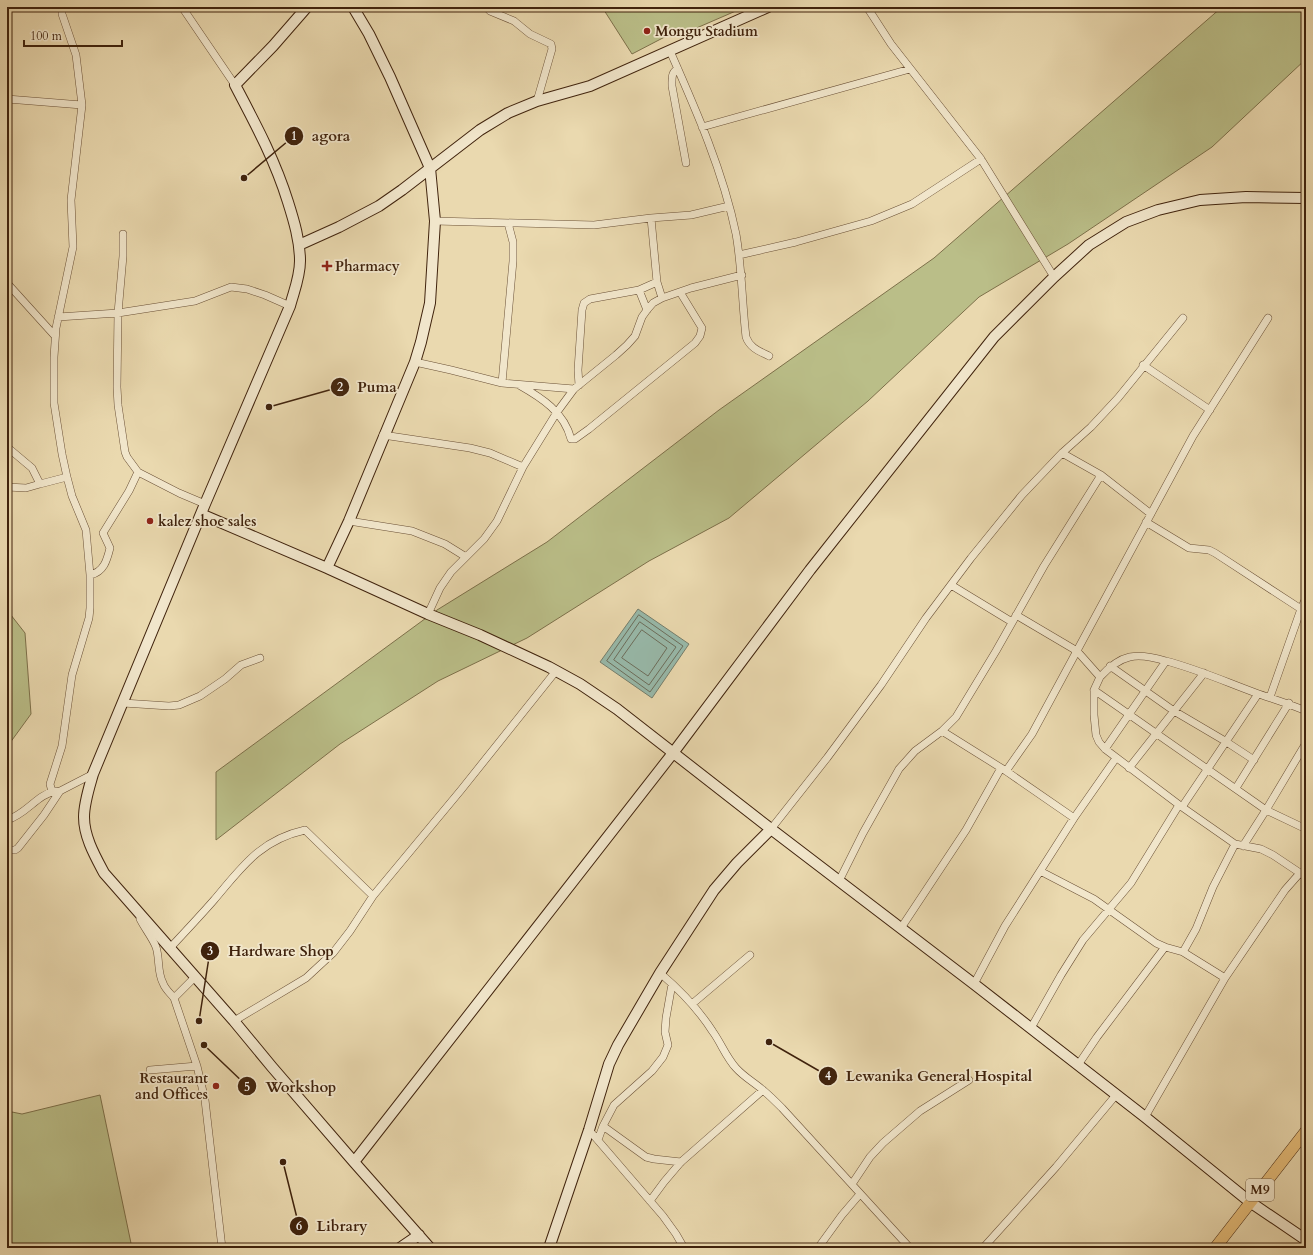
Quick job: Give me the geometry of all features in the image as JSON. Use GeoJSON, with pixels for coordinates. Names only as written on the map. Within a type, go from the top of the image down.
{"type":"FeatureCollection","features":[{"type":"Feature","properties":{"kind":"main road","name":"M9"},"geometry":{"type":"LineString","coordinates":[[1215,1248],[1306,1131]]}},
{"type":"Feature","properties":{"kind":"street"},"geometry":{"type":"LineString","coordinates":[[52,792],[50,784],[62,746],[72,675],[89,618],[90,575],[86,530],[72,496],[67,477],[54,403],[55,336],[73,247],[71,200],[82,105],[76,55],[62,14],[62,7]]}},
{"type":"Feature","properties":{"kind":"street"},"geometry":{"type":"LineString","coordinates":[[182,7],[235,85],[261,134],[281,179],[293,216],[299,245],[300,262],[298,278],[290,306],[205,504],[93,774],[88,789],[84,818],[92,848],[104,873],[430,1248]]}},
{"type":"Feature","properties":{"kind":"street"},"geometry":{"type":"LineString","coordinates":[[235,85],[273,46],[307,7]]}},
{"type":"Feature","properties":{"kind":"street"},"geometry":{"type":"LineString","coordinates":[[327,568],[349,521],[383,435],[415,362],[430,303],[435,221],[430,168],[390,77],[369,34],[353,7]]}},
{"type":"Feature","properties":{"kind":"street"},"geometry":{"type":"LineString","coordinates":[[486,7],[490,11],[514,20],[530,34],[550,42],[552,49],[537,102]]}},
{"type":"Feature","properties":{"kind":"street"},"geometry":{"type":"LineString","coordinates":[[299,245],[339,227],[379,206],[485,126],[508,113],[537,102],[590,86],[768,7]]}},
{"type":"Feature","properties":{"kind":"street"},"geometry":{"type":"LineString","coordinates":[[867,7],[891,44],[981,159],[1054,277]]}},
{"type":"Feature","properties":{"kind":"street"},"geometry":{"type":"LineString","coordinates":[[670,51],[702,128],[729,206],[742,275],[746,337],[748,344],[769,356]]}},
{"type":"Feature","properties":{"kind":"street"},"geometry":{"type":"LineString","coordinates":[[678,69],[674,71],[672,75],[672,86],[686,163]]}},
{"type":"Feature","properties":{"kind":"street"},"geometry":{"type":"LineString","coordinates":[[702,128],[910,69]]}},
{"type":"Feature","properties":{"kind":"street"},"geometry":{"type":"LineString","coordinates":[[7,99],[82,105]]}},
{"type":"Feature","properties":{"kind":"street"},"geometry":{"type":"LineString","coordinates":[[739,255],[796,242],[871,221],[912,204],[981,159]]}},
{"type":"Feature","properties":{"kind":"street"},"geometry":{"type":"LineString","coordinates":[[354,1162],[673,753],[810,570],[994,337],[1088,245],[1126,222],[1158,210],[1200,200],[1246,197],[1306,198]]}},
{"type":"Feature","properties":{"kind":"street"},"geometry":{"type":"LineString","coordinates":[[435,221],[594,225],[691,215],[729,206]]}},
{"type":"Feature","properties":{"kind":"street"},"geometry":{"type":"LineString","coordinates":[[651,218],[657,282],[662,298]]}},
{"type":"Feature","properties":{"kind":"street"},"geometry":{"type":"LineString","coordinates":[[502,383],[513,261],[512,242],[508,223]]}},
{"type":"Feature","properties":{"kind":"street"},"geometry":{"type":"LineString","coordinates":[[123,234],[123,256],[118,313],[118,405],[125,452],[138,472],[179,493],[205,504]]}},
{"type":"Feature","properties":{"kind":"street"},"geometry":{"type":"LineString","coordinates":[[428,614],[445,580],[466,556],[484,539],[497,520],[523,467],[556,412],[576,387],[616,355],[635,336],[642,317],[653,303],[662,298],[714,281],[742,275]]}},
{"type":"Feature","properties":{"kind":"street"},"geometry":{"type":"LineString","coordinates":[[576,387],[582,310],[584,303],[596,297],[639,290],[657,282]]}},
{"type":"Feature","properties":{"kind":"street"},"geometry":{"type":"LineString","coordinates":[[7,283],[55,336]]}},
{"type":"Feature","properties":{"kind":"street"},"geometry":{"type":"LineString","coordinates":[[58,317],[118,313],[195,300],[231,287],[247,289],[290,306]]}},
{"type":"Feature","properties":{"kind":"street"},"geometry":{"type":"LineString","coordinates":[[639,290],[647,310]]}},
{"type":"Feature","properties":{"kind":"street"},"geometry":{"type":"LineString","coordinates":[[519,386],[541,397],[556,412],[564,423],[572,440],[589,429],[695,343],[700,336],[702,328],[680,292]]}},
{"type":"Feature","properties":{"kind":"street"},"geometry":{"type":"LineString","coordinates":[[549,1248],[589,1130],[609,1064],[630,1024],[660,973],[714,890],[737,862],[771,829],[827,758],[881,685],[926,618],[1022,495],[1062,453],[1091,427],[1118,398],[1143,365],[1183,318]]}},
{"type":"Feature","properties":{"kind":"street"},"geometry":{"type":"LineString","coordinates":[[901,928],[966,830],[1003,770],[1032,734],[1193,436],[1268,318]]}},
{"type":"Feature","properties":{"kind":"street"},"geometry":{"type":"LineString","coordinates":[[415,362],[519,386],[576,387]]}},
{"type":"Feature","properties":{"kind":"street"},"geometry":{"type":"LineString","coordinates":[[1143,365],[1210,410]]}},
{"type":"Feature","properties":{"kind":"street"},"geometry":{"type":"LineString","coordinates":[[383,435],[470,448],[490,453],[523,467]]}},
{"type":"Feature","properties":{"kind":"street"},"geometry":{"type":"LineString","coordinates":[[7,447],[32,468],[40,484]]}},
{"type":"Feature","properties":{"kind":"street"},"geometry":{"type":"LineString","coordinates":[[1062,453],[1101,475],[1151,514]]}},
{"type":"Feature","properties":{"kind":"street"},"geometry":{"type":"LineString","coordinates":[[90,575],[100,571],[104,564],[110,548],[103,533],[129,491],[138,472]]}},
{"type":"Feature","properties":{"kind":"street"},"geometry":{"type":"LineString","coordinates":[[839,881],[863,833],[899,769],[915,751],[942,731],[956,717],[996,651],[1044,566],[1101,475]]}},
{"type":"Feature","properties":{"kind":"street"},"geometry":{"type":"LineString","coordinates":[[7,487],[26,488],[67,477]]}},
{"type":"Feature","properties":{"kind":"street"},"geometry":{"type":"LineString","coordinates":[[201,514],[327,568],[428,614],[480,635],[580,684],[617,709],[974,984],[1145,1117],[1250,1202],[1306,1240]]}},
{"type":"Feature","properties":{"kind":"street"},"geometry":{"type":"LineString","coordinates":[[349,521],[412,531],[444,544],[466,556]]}},
{"type":"Feature","properties":{"kind":"street"},"geometry":{"type":"LineString","coordinates":[[1146,522],[1189,548],[1208,550],[1215,553],[1303,610]]}},
{"type":"Feature","properties":{"kind":"street"},"geometry":{"type":"LineString","coordinates":[[951,585],[1077,651],[1100,677]]}},
{"type":"Feature","properties":{"kind":"street"},"geometry":{"type":"LineString","coordinates":[[1270,697],[1303,610],[1306,598]]}},
{"type":"Feature","properties":{"kind":"street"},"geometry":{"type":"LineString","coordinates":[[1145,1117],[1225,978],[1285,890],[1303,875],[1273,855],[1261,849],[1235,844],[1105,749],[1099,742],[1096,735],[1094,690],[1100,677],[1110,666],[1134,655],[1149,656],[1188,666],[1258,694],[1289,703],[1306,711]]}},
{"type":"Feature","properties":{"kind":"street"},"geometry":{"type":"LineString","coordinates":[[123,703],[169,706],[179,705],[200,696],[225,679],[241,665],[260,658]]}},
{"type":"Feature","properties":{"kind":"street"},"geometry":{"type":"LineString","coordinates":[[1105,749],[1144,690],[1166,661]]}},
{"type":"Feature","properties":{"kind":"street"},"geometry":{"type":"LineString","coordinates":[[1110,666],[1174,711],[1254,760]]}},
{"type":"Feature","properties":{"kind":"street"},"geometry":{"type":"LineString","coordinates":[[234,1021],[306,978],[333,953],[350,931],[373,896],[461,790],[556,671]]}},
{"type":"Feature","properties":{"kind":"street"},"geometry":{"type":"LineString","coordinates":[[1129,768],[1204,673]]}},
{"type":"Feature","properties":{"kind":"street"},"geometry":{"type":"LineString","coordinates":[[1094,690],[1266,810],[1306,829]]}},
{"type":"Feature","properties":{"kind":"street"},"geometry":{"type":"LineString","coordinates":[[1030,1028],[1061,974],[1083,940],[1134,878],[1181,806],[1258,694]]}},
{"type":"Feature","properties":{"kind":"street"},"geometry":{"type":"LineString","coordinates":[[1236,788],[1289,703]]}},
{"type":"Feature","properties":{"kind":"street"},"geometry":{"type":"LineString","coordinates":[[942,731],[1074,818]]}},
{"type":"Feature","properties":{"kind":"street"},"geometry":{"type":"LineString","coordinates":[[1243,846],[1306,743]]}},
{"type":"Feature","properties":{"kind":"street"},"geometry":{"type":"LineString","coordinates":[[974,984],[1005,926],[1040,870],[1116,758]]}},
{"type":"Feature","properties":{"kind":"street"},"geometry":{"type":"LineString","coordinates":[[7,820],[25,812],[47,794],[60,791],[93,774]]}},
{"type":"Feature","properties":{"kind":"street"},"geometry":{"type":"LineString","coordinates":[[7,850],[15,850],[18,848],[35,827],[60,791]]}},
{"type":"Feature","properties":{"kind":"street"},"geometry":{"type":"LineString","coordinates":[[170,948],[242,866],[261,849],[277,839],[291,833],[305,830],[373,896]]}},
{"type":"Feature","properties":{"kind":"street"},"geometry":{"type":"LineString","coordinates":[[1183,952],[1196,930],[1213,887],[1235,844]]}},
{"type":"Feature","properties":{"kind":"street"},"geometry":{"type":"LineString","coordinates":[[1040,870],[1094,898],[1145,936],[1165,947],[1183,952],[1225,978]]}},
{"type":"Feature","properties":{"kind":"street"},"geometry":{"type":"LineString","coordinates":[[133,906],[152,938],[159,961],[160,976],[163,984],[174,998],[197,1066],[205,1100],[222,1248]]}},
{"type":"Feature","properties":{"kind":"street"},"geometry":{"type":"LineString","coordinates":[[1078,1066],[1097,1037],[1165,947]]}},
{"type":"Feature","properties":{"kind":"street"},"geometry":{"type":"LineString","coordinates":[[692,1004],[750,955]]}},
{"type":"Feature","properties":{"kind":"street"},"geometry":{"type":"LineString","coordinates":[[660,973],[692,1004],[706,1021],[717,1036],[735,1067],[782,1108],[910,1248]]}},
{"type":"Feature","properties":{"kind":"street"},"geometry":{"type":"LineString","coordinates":[[174,998],[195,977]]}},
{"type":"Feature","properties":{"kind":"street"},"geometry":{"type":"LineString","coordinates":[[598,1140],[603,1126],[614,1105],[652,1071],[663,1057],[668,1045],[665,1032],[672,984]]}},
{"type":"Feature","properties":{"kind":"street"},"geometry":{"type":"LineString","coordinates":[[150,1070],[197,1066]]}},
{"type":"Feature","properties":{"kind":"street"},"geometry":{"type":"LineString","coordinates":[[852,1184],[870,1157],[883,1142],[920,1111],[969,1080]]}},
{"type":"Feature","properties":{"kind":"street"},"geometry":{"type":"LineString","coordinates":[[650,1202],[681,1162],[763,1090]]}},
{"type":"Feature","properties":{"kind":"street"},"geometry":{"type":"LineString","coordinates":[[983,1248],[1056,1167],[1116,1095]]}},
{"type":"Feature","properties":{"kind":"street"},"geometry":{"type":"LineString","coordinates":[[603,1126],[646,1157],[654,1160],[681,1162]]}},
{"type":"Feature","properties":{"kind":"street"},"geometry":{"type":"LineString","coordinates":[[589,1130],[676,1234],[684,1248]]}},
{"type":"Feature","properties":{"kind":"street"},"geometry":{"type":"LineString","coordinates":[[818,1248],[842,1215],[860,1194]]}},
{"type":"Feature","properties":{"kind":"street"},"geometry":{"type":"LineString","coordinates":[[400,1248],[419,1234]]}},
{"type":"Feature","properties":{"kind":"green space","name":"Mongu Stadium"},"geometry":{"type":"Polygon","coordinates":[[[602,7],[745,7],[685,33],[682,28],[632,54],[602,7]]]}},
{"type":"Feature","properties":{"kind":"green space"},"geometry":{"type":"Polygon","coordinates":[[[1222,7],[1306,7],[1306,59],[1212,147],[1068,244],[979,297],[868,401],[729,518],[649,561],[527,638],[438,681],[340,744],[216,840],[216,772],[437,610],[547,542],[719,410],[934,258],[1222,7]]]}},
{"type":"Feature","properties":{"kind":"green space"},"geometry":{"type":"Polygon","coordinates":[[[7,610],[25,633],[31,714],[7,747],[7,610]]]}},
{"type":"Feature","properties":{"kind":"green space"},"geometry":{"type":"Polygon","coordinates":[[[100,1095],[132,1248],[7,1248],[7,1111],[22,1114],[100,1095]]]}},
{"type":"Feature","properties":{"kind":"water"},"geometry":{"type":"Polygon","coordinates":[[[638,609],[689,644],[652,698],[600,662],[638,609]]]}},
{"type":"Feature","properties":{"kind":"place","name":"Mongu Stadium"},"geometry":{"type":"Point","coordinates":[647,31]}},
{"type":"Feature","properties":{"kind":"place","name":"agora"},"geometry":{"type":"Point","coordinates":[244,178]}},
{"type":"Feature","properties":{"kind":"place","name":"Pharmacy"},"geometry":{"type":"Point","coordinates":[327,266]}},
{"type":"Feature","properties":{"kind":"place","name":"Puma"},"geometry":{"type":"Point","coordinates":[269,407]}},
{"type":"Feature","properties":{"kind":"place","name":"kalez shoe sales"},"geometry":{"type":"Point","coordinates":[150,521]}},
{"type":"Feature","properties":{"kind":"place","name":"Hardware Shop"},"geometry":{"type":"Point","coordinates":[199,1021]}},
{"type":"Feature","properties":{"kind":"place","name":"Lewanika General Hospital"},"geometry":{"type":"Point","coordinates":[769,1042]}},
{"type":"Feature","properties":{"kind":"place","name":"Workshop"},"geometry":{"type":"Point","coordinates":[204,1045]}},
{"type":"Feature","properties":{"kind":"place","name":"Restaurant and Offices"},"geometry":{"type":"Point","coordinates":[216,1086]}},
{"type":"Feature","properties":{"kind":"place","name":"Library"},"geometry":{"type":"Point","coordinates":[283,1162]}}]}
